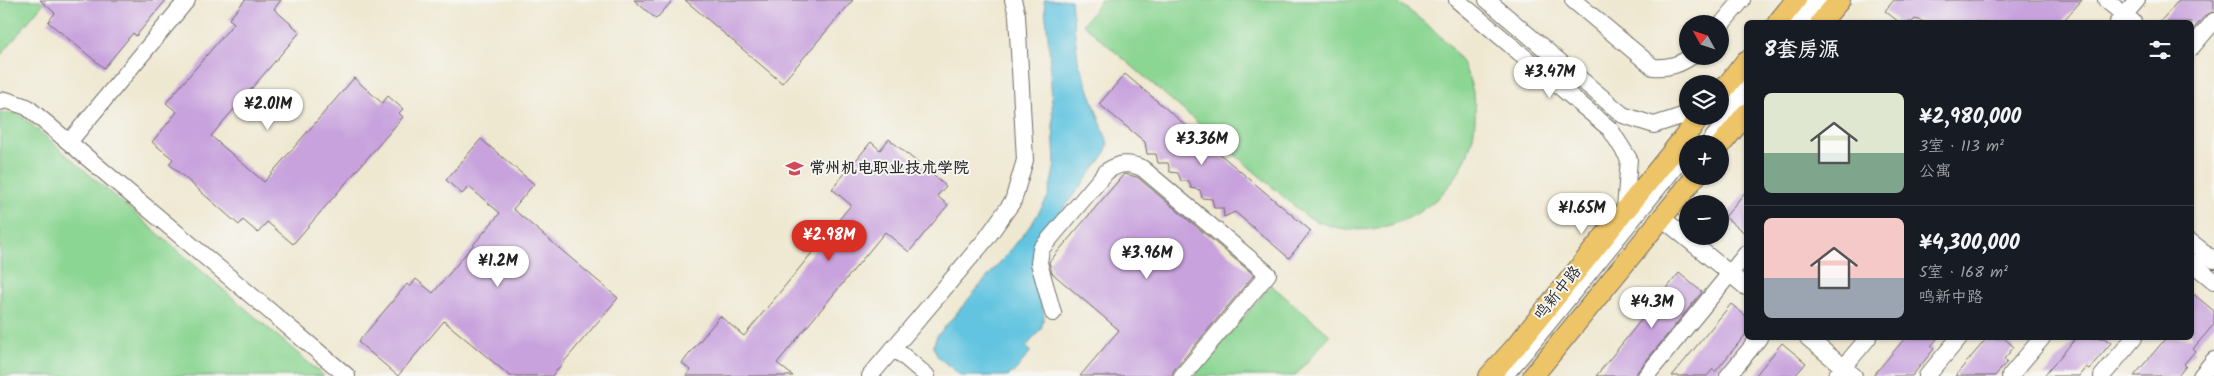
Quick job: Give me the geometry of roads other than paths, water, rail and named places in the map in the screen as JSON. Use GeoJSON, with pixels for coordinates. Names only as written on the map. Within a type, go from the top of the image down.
{"type":"FeatureCollection","features":[{"type":"Feature","properties":{"kind":"main road"},"geometry":{"type":"LineString","coordinates":[[1780,20],[1796,0]]}},
{"type":"Feature","properties":{"kind":"main road"},"geometry":{"type":"LineString","coordinates":[[1823,20],[1840,0]]}},
{"type":"Feature","properties":{"kind":"main road"},"geometry":{"type":"LineString","coordinates":[[1729,83],[1744,64]]}},
{"type":"Feature","properties":{"kind":"main road"},"geometry":{"type":"LineString","coordinates":[[1729,135],[1744,116]]}},
{"type":"Feature","properties":{"kind":"main road","name":"鸣新中路"},"geometry":{"type":"LineString","coordinates":[[1489,376],[1517,345],[1695,125]]}},
{"type":"Feature","properties":{"kind":"main road","name":"鸣新中路"},"geometry":{"type":"LineString","coordinates":[[1533,376],[1689,185]]}},
{"type":"Feature","properties":{"kind":"street"},"geometry":{"type":"LineString","coordinates":[[69,142],[187,0]]}},
{"type":"Feature","properties":{"kind":"street"},"geometry":{"type":"LineString","coordinates":[[870,376],[986,240],[1012,201],[1025,160],[1017,15],[1013,0]]}},
{"type":"Feature","properties":{"kind":"street"},"geometry":{"type":"LineString","coordinates":[[1457,0],[1610,129],[1629,159],[1626,209]]}},
{"type":"Feature","properties":{"kind":"street"},"geometry":{"type":"LineString","coordinates":[[1486,0],[1623,115],[1654,125],[1679,117]]}},
{"type":"Feature","properties":{"kind":"street"},"geometry":{"type":"LineString","coordinates":[[1573,0],[1653,66],[1668,68],[1679,64]]}},
{"type":"Feature","properties":{"kind":"street"},"geometry":{"type":"LineString","coordinates":[[1729,15],[1742,0]]}},
{"type":"Feature","properties":{"kind":"street"},"geometry":{"type":"LineString","coordinates":[[1795,20],[1811,0]]}},
{"type":"Feature","properties":{"kind":"street"},"geometry":{"type":"LineString","coordinates":[[1809,20],[1825,0]]}},
{"type":"Feature","properties":{"kind":"street"},"geometry":{"type":"LineString","coordinates":[[2106,0],[2125,20],[2137,0]]}},
{"type":"Feature","properties":{"kind":"street"},"geometry":{"type":"LineString","coordinates":[[2194,44],[2214,21]]}},
{"type":"Feature","properties":{"kind":"street"},"geometry":{"type":"LineString","coordinates":[[1729,101],[1744,82]]}},
{"type":"Feature","properties":{"kind":"street"},"geometry":{"type":"LineString","coordinates":[[1715,135],[1744,99]]}},
{"type":"Feature","properties":{"kind":"street"},"geometry":{"type":"LineString","coordinates":[[0,102],[6,100],[27,107],[346,376]]}},
{"type":"Feature","properties":{"kind":"street"},"geometry":{"type":"LineString","coordinates":[[1701,135],[1709,125]]}},
{"type":"Feature","properties":{"kind":"street"},"geometry":{"type":"LineString","coordinates":[[1504,376],[1679,162]]}},
{"type":"Feature","properties":{"kind":"street"},"geometry":{"type":"LineString","coordinates":[[1052,313],[1039,264],[1041,249],[1107,171],[1118,165],[1130,163],[1142,168],[1268,274],[1182,376]]}},
{"type":"Feature","properties":{"kind":"street"},"geometry":{"type":"LineString","coordinates":[[1516,376],[1679,180]]}},
{"type":"Feature","properties":{"kind":"street"},"geometry":{"type":"LineString","coordinates":[[1662,218],[1744,284]]}},
{"type":"Feature","properties":{"kind":"street"},"geometry":{"type":"LineString","coordinates":[[2194,244],[2214,260]]}},
{"type":"Feature","properties":{"kind":"street"},"geometry":{"type":"LineString","coordinates":[[1646,376],[1744,256]]}},
{"type":"Feature","properties":{"kind":"street"},"geometry":{"type":"LineString","coordinates":[[2194,266],[2214,281]]}},
{"type":"Feature","properties":{"kind":"street"},"geometry":{"type":"LineString","coordinates":[[1540,349],[1570,329]]}},
{"type":"Feature","properties":{"kind":"street"},"geometry":{"type":"LineString","coordinates":[[1728,376],[1757,340]]}},
{"type":"Feature","properties":{"kind":"street"},"geometry":{"type":"LineString","coordinates":[[1810,340],[1844,373],[1867,340]]}},
{"type":"Feature","properties":{"kind":"street"},"geometry":{"type":"LineString","coordinates":[[1927,376],[1957,340]]}},
{"type":"Feature","properties":{"kind":"street"},"geometry":{"type":"LineString","coordinates":[[2010,376],[2040,340]]}},
{"type":"Feature","properties":{"kind":"street"},"geometry":{"type":"LineString","coordinates":[[2102,376],[2132,340]]}},
{"type":"Feature","properties":{"kind":"street"},"geometry":{"type":"LineString","coordinates":[[894,348],[927,376]]}},
{"type":"Feature","properties":{"kind":"street"},"geometry":{"type":"LineString","coordinates":[[2201,376],[2214,360]]}},
{"type":"Feature","properties":{"kind":"water"},"geometry":{"type":"Polygon","coordinates":[[[1044,0],[1071,0],[1078,60],[1108,143],[1105,154],[1045,233],[1042,304],[1044,317],[1041,329],[1026,347],[1031,351],[1015,371],[1008,376],[961,376],[938,357],[933,346],[937,336],[1014,246],[1033,222],[1048,197],[1055,164],[1049,45],[1044,0]]]}},
{"type":"Feature","properties":{"kind":"place","name":"常州机电职业技术学院"},"geometry":{"type":"Point","coordinates":[795,168]}}]}
